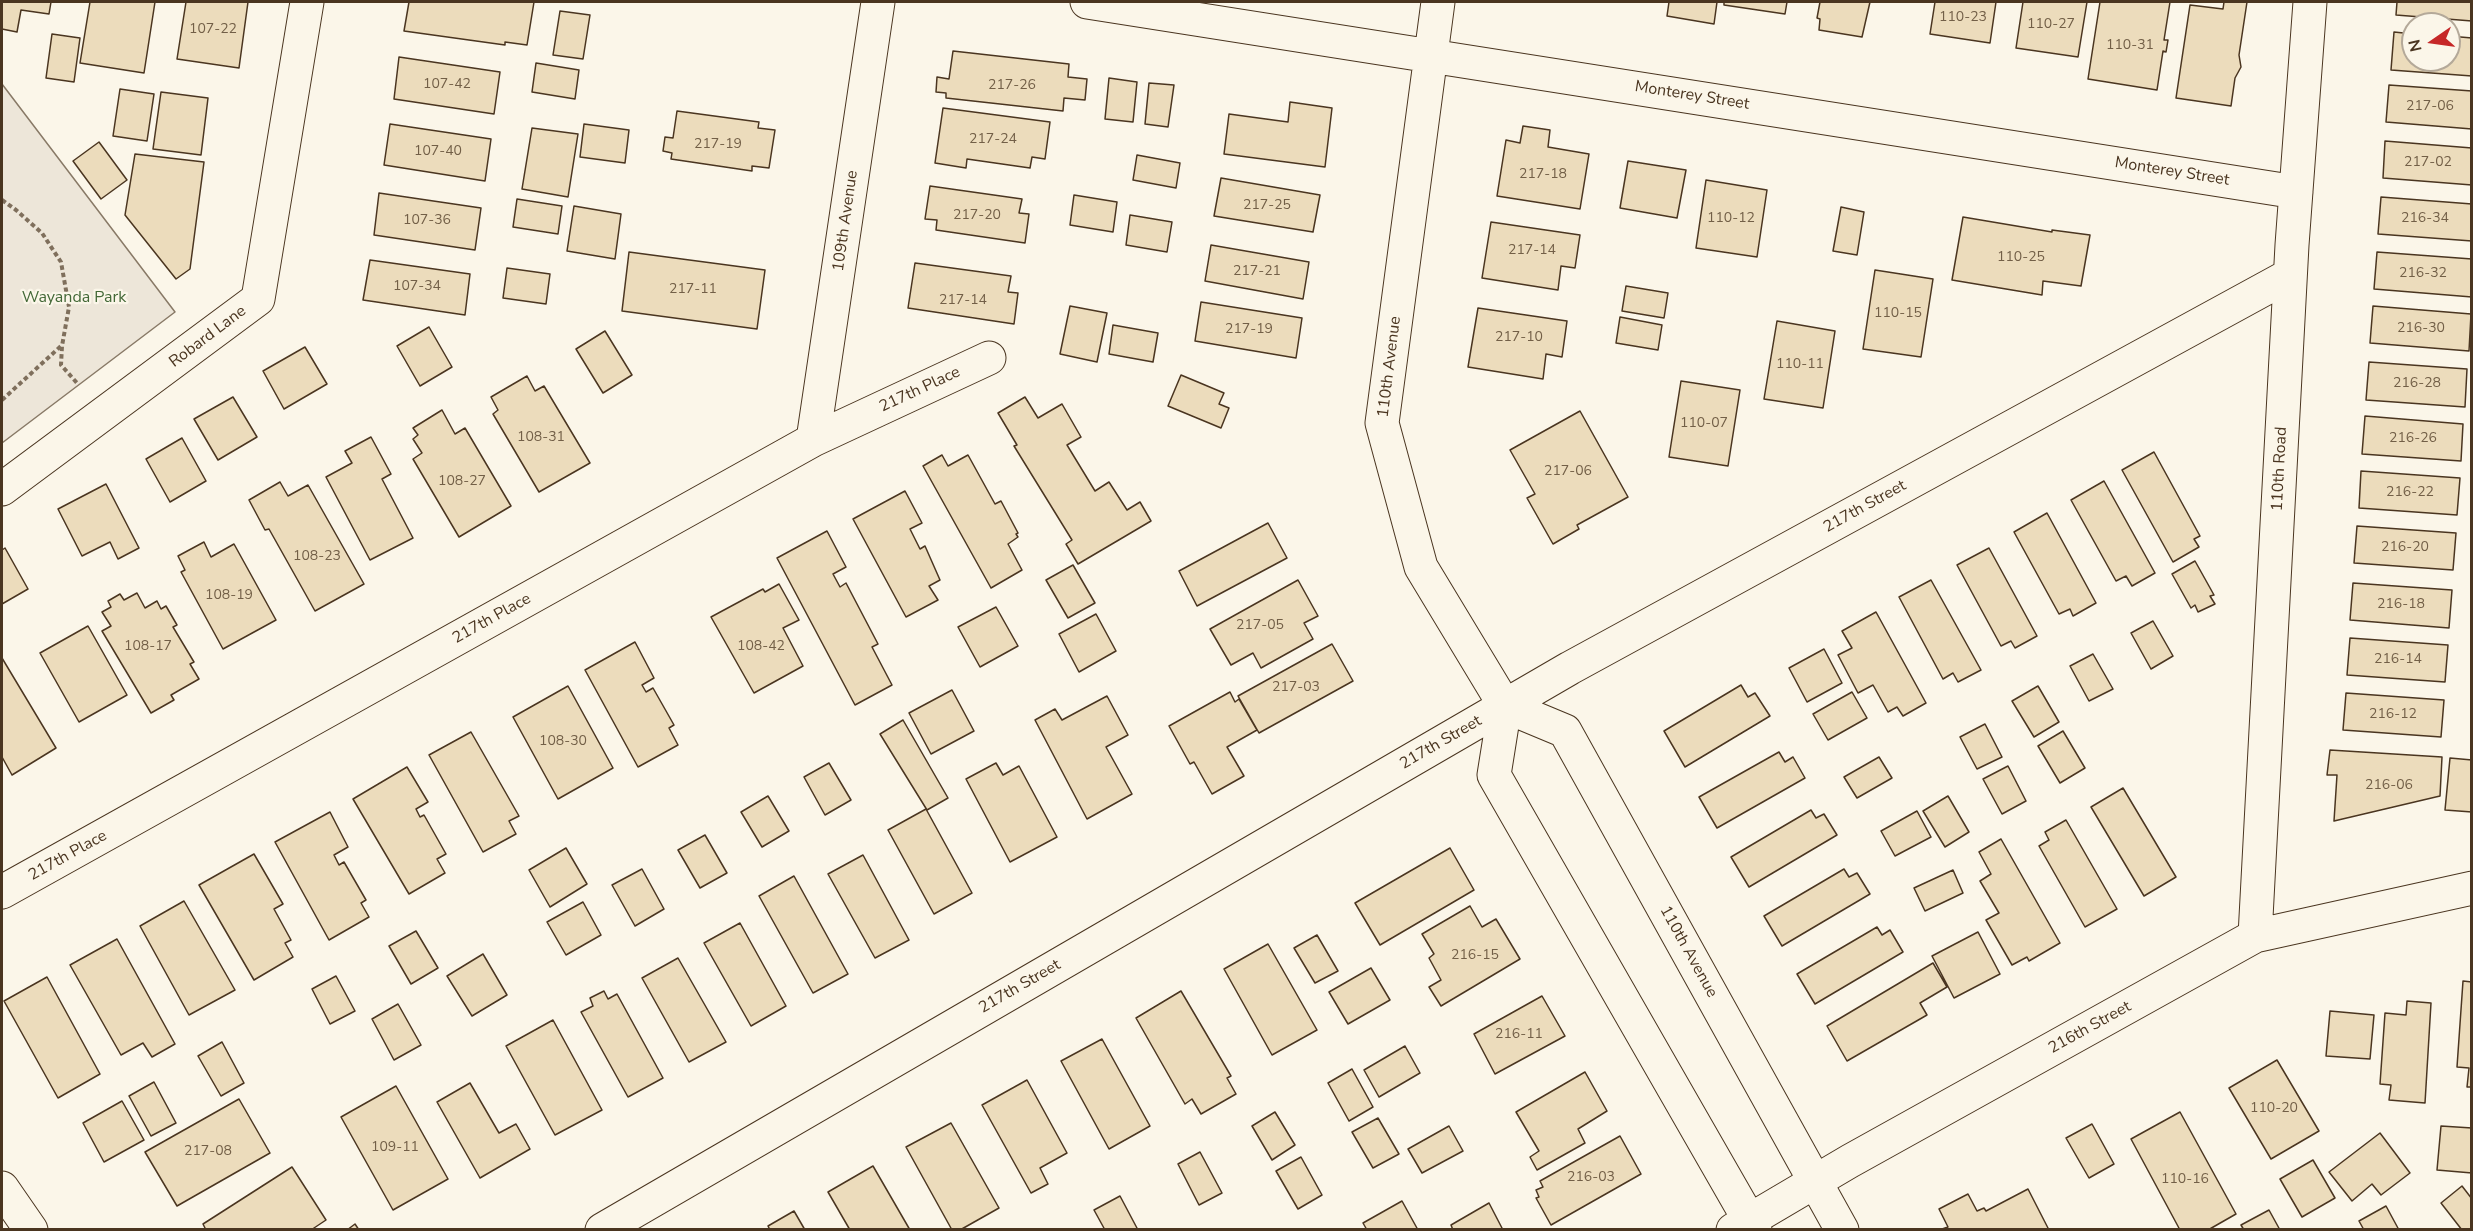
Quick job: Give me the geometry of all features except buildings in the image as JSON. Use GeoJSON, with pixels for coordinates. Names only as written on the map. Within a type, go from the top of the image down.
{"type":"FeatureCollection","features":[{"type":"Feature","properties":{"kind":"street","name":"Robard Lane"},"geometry":{"type":"LineString","coordinates":[[2,489],[258,299],[307,2]]}},
{"type":"Feature","properties":{"kind":"street","name":"109th Avenue"},"geometry":{"type":"LineString","coordinates":[[813,440],[878,2]]}},
{"type":"Feature","properties":{"kind":"street","name":"Monterey Street"},"geometry":{"type":"LineString","coordinates":[[1087,2],[1430,54],[2296,192]]}},
{"type":"Feature","properties":{"kind":"street","name":"110th Avenue"},"geometry":{"type":"LineString","coordinates":[[1438,2],[1382,423],[1421,567],[1505,706],[1566,731],[1842,1230]]}},
{"type":"Feature","properties":{"kind":"street","name":"110th Road"},"geometry":{"type":"LineString","coordinates":[[2255,936],[2290,275],[2310,2]]}},
{"type":"Feature","properties":{"kind":"street","name":"217th Street"},"geometry":{"type":"LineString","coordinates":[[602,1230],[1570,668],[2290,275]]}},
{"type":"Feature","properties":{"kind":"street","name":"217th Place"},"geometry":{"type":"LineString","coordinates":[[2,892],[813,440],[989,358]]}},
{"type":"Feature","properties":{"kind":"street"},"geometry":{"type":"LineString","coordinates":[[1505,706],[1494,775],[1746,1226]]}},
{"type":"Feature","properties":{"kind":"street","name":"216th Street"},"geometry":{"type":"LineString","coordinates":[[1746,1226],[1815,1181],[2255,936],[2472,888]]}},
{"type":"Feature","properties":{"kind":"street"},"geometry":{"type":"LineString","coordinates":[[2,1188],[19,1224]]}},
{"type":"Feature","properties":{"kind":"path"},"geometry":{"type":"LineString","coordinates":[[2,200],[42,233],[61,262],[69,307],[61,364],[77,384]]}},
{"type":"Feature","properties":{"kind":"path"},"geometry":{"type":"LineString","coordinates":[[2,400],[62,346]]}},
{"type":"Feature","properties":{"kind":"green space","name":"Wayanda Park"},"geometry":{"type":"Polygon","coordinates":[[[2,84],[175,312],[2,443],[2,84]]]}}]}
